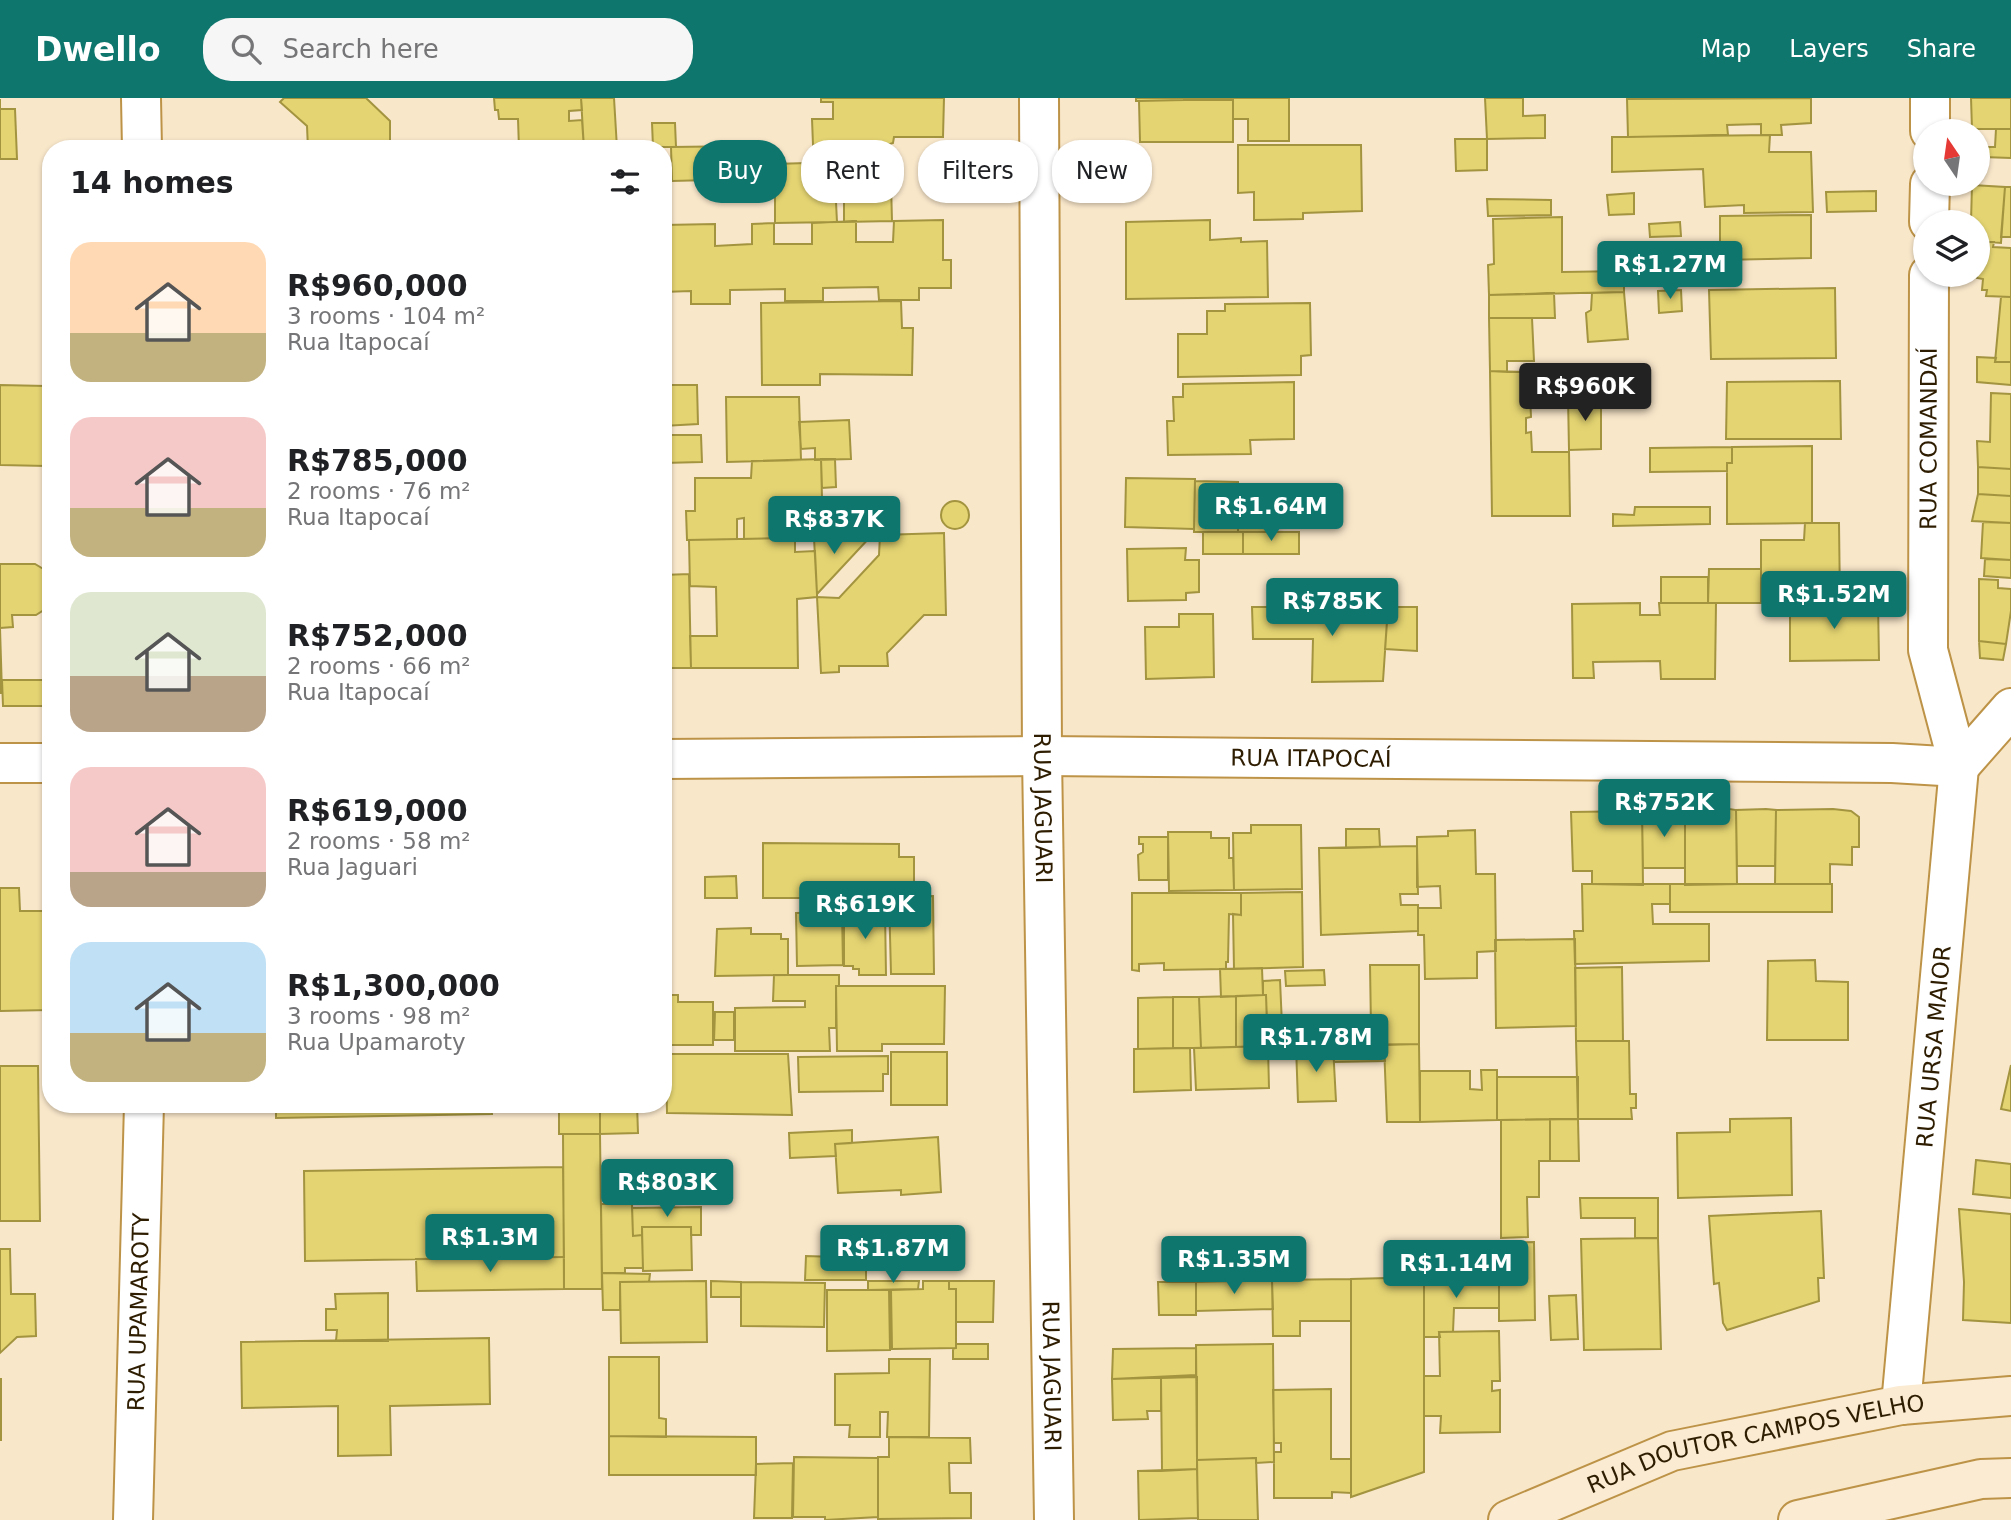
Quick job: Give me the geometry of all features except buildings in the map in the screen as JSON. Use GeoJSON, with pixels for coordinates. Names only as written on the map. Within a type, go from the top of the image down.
{"type":"FeatureCollection","features":[{"type":"Feature","properties":{"kind":"main road","name":"RUA DOUTOR CAMPOS VELHO"},"geometry":{"type":"LineString","coordinates":[[1508,1520],[1672,1451],[1901,1405],[2011,1396]]}},
{"type":"Feature","properties":{"kind":"main road"},"geometry":{"type":"LineString","coordinates":[[1798,1520],[1980,1479],[2011,1478]]}},
{"type":"Feature","properties":{"kind":"street"},"geometry":{"type":"LineString","coordinates":[[141,98],[142,140]]}},
{"type":"Feature","properties":{"kind":"street","name":"RUA JAGUARI"},"geometry":{"type":"LineString","coordinates":[[1039,98],[1042,756],[1054,1520]]}},
{"type":"Feature","properties":{"kind":"street"},"geometry":{"type":"LineString","coordinates":[[1930,98],[1930,119]]}},
{"type":"Feature","properties":{"kind":"street","name":"RUA COMANDAÍ"},"geometry":{"type":"LineString","coordinates":[[1929,287],[1928,650],[1959,767]]}},
{"type":"Feature","properties":{"kind":"street"},"geometry":{"type":"LineString","coordinates":[[1959,767],[2011,708]]}},
{"type":"Feature","properties":{"kind":"street","name":"RUA ITAPOCAÍ"},"geometry":{"type":"LineString","coordinates":[[672,758],[1042,756],[1892,763],[1959,767]]}},
{"type":"Feature","properties":{"kind":"street"},"geometry":{"type":"LineString","coordinates":[[0,763],[42,763]]}},
{"type":"Feature","properties":{"kind":"street","name":"RUA URSA MAIOR"},"geometry":{"type":"LineString","coordinates":[[1901,1405],[1959,767]]}},
{"type":"Feature","properties":{"kind":"street","name":"RUA UPAMAROTY"},"geometry":{"type":"LineString","coordinates":[[133,1520],[144,1113]]}}]}
